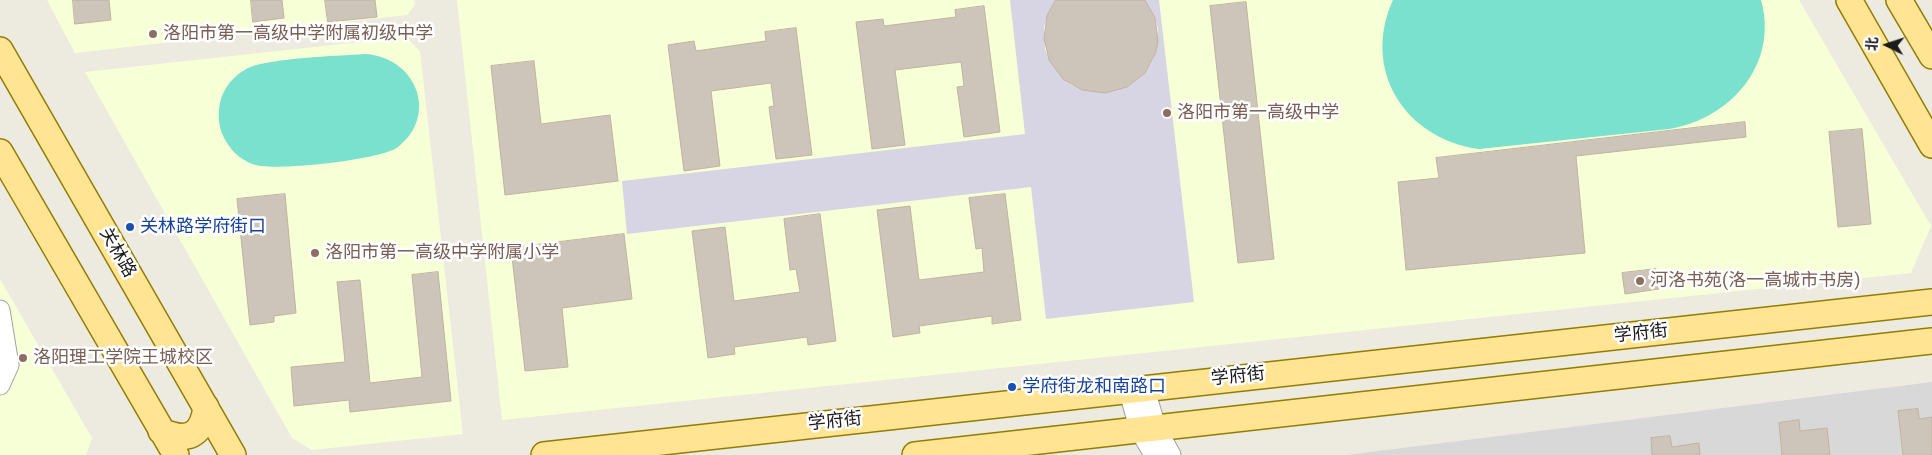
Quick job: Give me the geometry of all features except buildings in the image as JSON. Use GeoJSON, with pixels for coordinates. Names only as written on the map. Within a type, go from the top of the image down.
{"type":"FeatureCollection","features":[{"type":"Feature","properties":{"kind":"main road"},"geometry":{"type":"LineString","coordinates":[[1849,0],[1932,145]]}},
{"type":"Feature","properties":{"kind":"main road"},"geometry":{"type":"LineString","coordinates":[[1899,0],[1932,56]]}},
{"type":"Feature","properties":{"kind":"main road"},"geometry":{"type":"LineString","coordinates":[[1913,0],[1932,36]]}},
{"type":"Feature","properties":{"kind":"main road","name":"关林路"},"geometry":{"type":"LineString","coordinates":[[0,50],[233,455]]}},
{"type":"Feature","properties":{"kind":"main road"},"geometry":{"type":"LineString","coordinates":[[0,152],[176,455]]}},
{"type":"Feature","properties":{"kind":"main road"},"geometry":{"type":"LineString","coordinates":[[1906,305],[1932,289]]}},
{"type":"Feature","properties":{"kind":"main road","name":"学府街"},"geometry":{"type":"LineString","coordinates":[[544,455],[1136,388],[1932,302]]}},
{"type":"Feature","properties":{"kind":"main road"},"geometry":{"type":"LineString","coordinates":[[915,455],[1932,341]]}},
{"type":"Feature","properties":{"kind":"main road"},"geometry":{"type":"LineString","coordinates":[[162,431],[176,437],[188,436],[197,431],[204,422],[206,407]]}},
{"type":"Feature","properties":{"kind":"street"},"geometry":{"type":"LineString","coordinates":[[0,310],[9,365],[0,385]]}},
{"type":"Feature","properties":{"kind":"street"},"geometry":{"type":"LineString","coordinates":[[1136,388],[1154,455]]}},
{"type":"Feature","properties":{"kind":"street"},"geometry":{"type":"LineString","coordinates":[[1148,430],[1171,455]]}},
{"type":"Feature","properties":{"kind":"shaded area","name":"洛阳市第一高级中学附属初级中学"},"geometry":{"type":"Polygon","coordinates":[[[47,0],[414,0],[415,5],[407,15],[75,53],[47,0]]]}},
{"type":"Feature","properties":{"kind":"shaded area","name":"洛阳市第一高级中学"},"geometry":{"type":"Polygon","coordinates":[[[457,0],[1799,0],[1931,226],[1911,273],[502,420],[457,0]]]}},
{"type":"Feature","properties":{"kind":"shaded area"},"geometry":{"type":"Polygon","coordinates":[[[1010,0],[1056,0],[1044,26],[1045,49],[1049,60],[1063,79],[1072,85],[1082,90],[1105,93],[1127,87],[1145,73],[1151,63],[1156,52],[1158,29],[1155,18],[1145,0],[1159,0],[1194,302],[1046,319],[1031,187],[627,234],[622,181],[1025,134],[1010,0]]]}},
{"type":"Feature","properties":{"kind":"shaded area"},"geometry":{"type":"Polygon","coordinates":[[[1393,0],[1761,0],[1765,24],[1763,46],[1756,67],[1745,85],[1730,101],[1712,114],[1691,123],[1669,129],[1479,149],[1453,143],[1430,131],[1411,116],[1396,97],[1387,75],[1383,51],[1384,26],[1393,0]]]}},
{"type":"Feature","properties":{"kind":"shaded area","name":"洛阳市第一高级中学附属小学"},"geometry":{"type":"Polygon","coordinates":[[[406,37],[420,51],[463,434],[312,450],[292,438],[85,72],[406,37]]]}},
{"type":"Feature","properties":{"kind":"shaded area"},"geometry":{"type":"Polygon","coordinates":[[[364,54],[382,57],[397,65],[408,76],[416,89],[419,104],[418,119],[411,134],[398,147],[388,152],[351,160],[284,167],[252,164],[243,160],[227,143],[219,123],[221,97],[226,87],[243,71],[272,62],[364,54]]]}},
{"type":"Feature","properties":{"kind":"shaded area","name":"洛阳理工学院王城校区"},"geometry":{"type":"Polygon","coordinates":[[[0,279],[92,438],[86,455],[0,455],[0,279]]]}},
{"type":"Feature","properties":{"kind":"shaded area"},"geometry":{"type":"Polygon","coordinates":[[[1932,382],[1932,455],[1346,455],[1932,382]]]}},
{"type":"Feature","properties":{"kind":"place","name":"洛阳市第一高级中学附属初级中学"},"geometry":{"type":"Point","coordinates":[153,34]}},
{"type":"Feature","properties":{"kind":"place","name":"洛阳市第一高级中学"},"geometry":{"type":"Point","coordinates":[1167,113]}},
{"type":"Feature","properties":{"kind":"place","name":"关林路学府街口"},"geometry":{"type":"Point","coordinates":[130,227]}},
{"type":"Feature","properties":{"kind":"place","name":"洛阳市第一高级中学附属小学"},"geometry":{"type":"Point","coordinates":[315,253]}},
{"type":"Feature","properties":{"kind":"place","name":"河洛书苑(洛一高城市书房)"},"geometry":{"type":"Point","coordinates":[1640,281]}},
{"type":"Feature","properties":{"kind":"place","name":"洛阳理工学院王城校区"},"geometry":{"type":"Point","coordinates":[23,358]}},
{"type":"Feature","properties":{"kind":"place","name":"学府街龙和南路口"},"geometry":{"type":"Point","coordinates":[1012,387]}}]}
